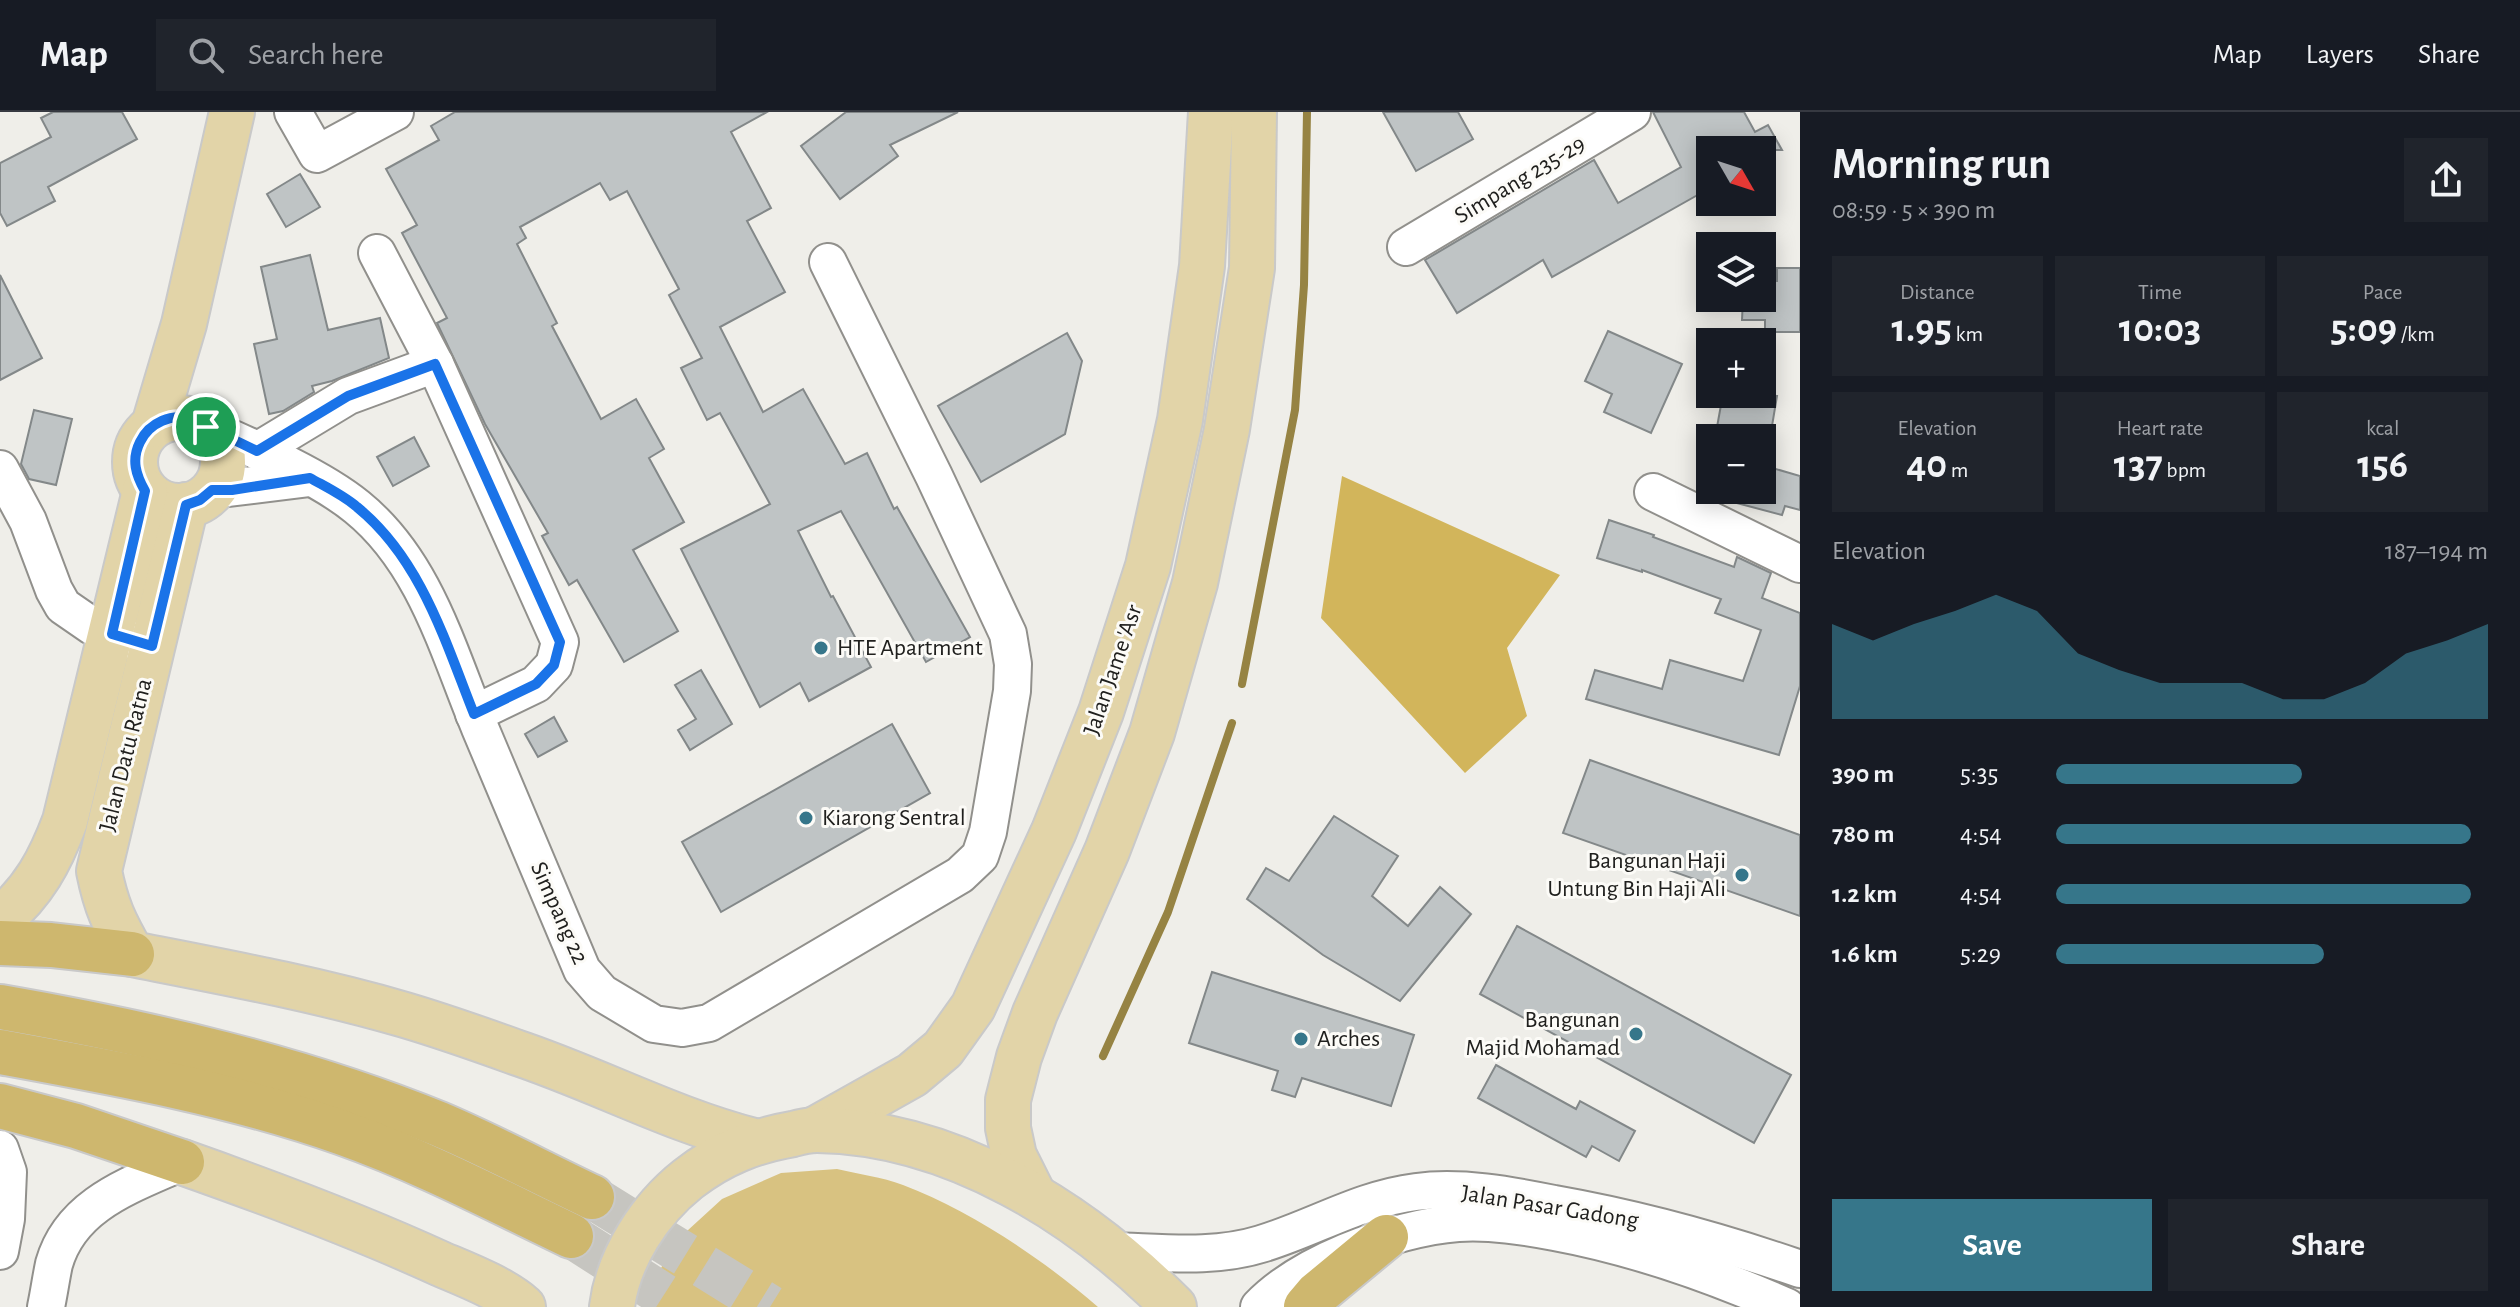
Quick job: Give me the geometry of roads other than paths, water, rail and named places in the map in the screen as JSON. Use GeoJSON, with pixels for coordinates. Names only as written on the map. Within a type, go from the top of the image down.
{"type":"FeatureCollection","features":[{"type":"Feature","properties":{"kind":"highway"},"geometry":{"type":"LineString","coordinates":[[0,943],[132,954]]}},
{"type":"Feature","properties":{"kind":"highway"},"geometry":{"type":"LineString","coordinates":[[0,1007],[169,1040],[362,1096],[440,1125],[592,1197]]}},
{"type":"Feature","properties":{"kind":"highway"},"geometry":{"type":"LineString","coordinates":[[0,1052],[172,1086],[342,1133],[422,1164],[571,1236]]}},
{"type":"Feature","properties":{"kind":"highway"},"geometry":{"type":"LineString","coordinates":[[0,1106],[76,1126],[182,1162]]}},
{"type":"Feature","properties":{"kind":"highway"},"geometry":{"type":"LineString","coordinates":[[1306,1307],[1317,1294],[1386,1237]]}},
{"type":"Feature","properties":{"kind":"main road"},"geometry":{"type":"LineString","coordinates":[[185,424],[184,324],[232,112]]}},
{"type":"Feature","properties":{"kind":"main road","name":"Jalan Jame 'Asr"},"geometry":{"type":"LineString","coordinates":[[814,1130],[912,1075],[943,1049],[973,1007],[1054,831],[1101,712],[1148,566],[1180,420],[1202,266],[1211,112]]}},
{"type":"Feature","properties":{"kind":"main road"},"geometry":{"type":"LineString","coordinates":[[1034,1196],[1014,1156],[1008,1128],[1008,1100],[1035,1013],[1107,851],[1152,733],[1195,583],[1227,429],[1252,268],[1254,112]]}},
{"type":"Feature","properties":{"kind":"main road"},"geometry":{"type":"LineString","coordinates":[[185,424],[216,438],[223,464],[219,478],[199,498],[171,505],[156,500],[145,491],[137,478],[134,463],[144,435],[185,424]]}},
{"type":"Feature","properties":{"kind":"main road","name":"Jalan Datu Ratna"},"geometry":{"type":"LineString","coordinates":[[132,954],[112,919],[99,871],[132,640],[145,491]]}},
{"type":"Feature","properties":{"kind":"main road","name":"Jalan Datu Ratna"},"geometry":{"type":"LineString","coordinates":[[0,920],[28,892],[52,856],[132,640],[199,498]]}},
{"type":"Feature","properties":{"kind":"main road"},"geometry":{"type":"LineString","coordinates":[[132,954],[267,980],[406,1015],[643,1100],[709,1130],[754,1141]]}},
{"type":"Feature","properties":{"kind":"main road"},"geometry":{"type":"LineString","coordinates":[[612,1307],[626,1260],[646,1222],[670,1193],[709,1162],[754,1141],[814,1130],[873,1136],[928,1148],[988,1173],[1034,1196],[1082,1227],[1149,1282],[1174,1307]]}},
{"type":"Feature","properties":{"kind":"main road"},"geometry":{"type":"LineString","coordinates":[[182,1162],[291,1200],[386,1239],[474,1279],[523,1307]]}},
{"type":"Feature","properties":{"kind":"street"},"geometry":{"type":"LineString","coordinates":[[293,112],[317,154],[395,112]]}},
{"type":"Feature","properties":{"kind":"street","name":"Simpang 235-29"},"geometry":{"type":"LineString","coordinates":[[1406,247],[1632,112]]}},
{"type":"Feature","properties":{"kind":"street"},"geometry":{"type":"LineString","coordinates":[[377,253],[435,364],[560,642],[554,665],[536,684],[474,714]]}},
{"type":"Feature","properties":{"kind":"street","name":"Simpang 22"},"geometry":{"type":"LineString","coordinates":[[185,424],[257,451],[310,478],[357,506],[382,531],[426,595],[582,970],[602,993],[654,1024],[682,1028],[709,1023],[960,875],[980,856],[988,832],[1012,691],[1013,664],[1008,634],[828,262]]}},
{"type":"Feature","properties":{"kind":"street"},"geometry":{"type":"LineString","coordinates":[[257,451],[348,396],[435,364]]}},
{"type":"Feature","properties":{"kind":"street"},"geometry":{"type":"LineString","coordinates":[[1,472],[28,521],[63,606],[85,622],[132,640]]}},
{"type":"Feature","properties":{"kind":"street"},"geometry":{"type":"LineString","coordinates":[[199,498],[310,478]]}},
{"type":"Feature","properties":{"kind":"street"},"geometry":{"type":"LineString","coordinates":[[1653,492],[1800,564]]}},
{"type":"Feature","properties":{"kind":"street"},"geometry":{"type":"LineString","coordinates":[[0,1149],[8,1172],[6,1219],[0,1251]]}},
{"type":"Feature","properties":{"kind":"street"},"geometry":{"type":"LineString","coordinates":[[46,1307],[55,1261],[71,1229],[103,1198],[182,1162]]}},
{"type":"Feature","properties":{"kind":"street","name":"Jalan Pasar Gadong"},"geometry":{"type":"LineString","coordinates":[[1110,1251],[1209,1254],[1260,1245],[1370,1201],[1418,1191],[1470,1191],[1624,1217],[1726,1244],[1800,1269]]}},
{"type":"Feature","properties":{"kind":"street","name":"Jalan Pasar Gadong"},"geometry":{"type":"LineString","coordinates":[[1259,1307],[1292,1280],[1327,1260],[1386,1237],[1458,1223],[1512,1224],[1579,1236],[1646,1253],[1787,1307]]}},
{"type":"Feature","properties":{"kind":"street"},"geometry":{"type":"LineString","coordinates":[[1798,1307],[1800,1300]]}},
{"type":"Feature","properties":{"kind":"waterway"},"geometry":{"type":"LineString","coordinates":[[1242,684],[1295,410],[1304,285],[1307,112]]}},
{"type":"Feature","properties":{"kind":"waterway"},"geometry":{"type":"LineString","coordinates":[[1103,1056],[1168,912],[1232,723]]}},
{"type":"Feature","properties":{"kind":"tunnel"},"geometry":{"type":"LineString","coordinates":[[592,1197],[770,1307]]}},
{"type":"Feature","properties":{"kind":"tunnel"},"geometry":{"type":"LineString","coordinates":[[571,1236],[682,1307]]}},
{"type":"Feature","properties":{"kind":"place","name":"HTE Apartment"},"geometry":{"type":"Point","coordinates":[821,648]}},
{"type":"Feature","properties":{"kind":"place","name":"Kiarong Sentral"},"geometry":{"type":"Point","coordinates":[806,818]}},
{"type":"Feature","properties":{"kind":"place","name":"Bangunan Haji Untung Bin Haji Ali"},"geometry":{"type":"Point","coordinates":[1742,875]}},
{"type":"Feature","properties":{"kind":"place","name":"Bangunan Majid Mohamad"},"geometry":{"type":"Point","coordinates":[1636,1034]}},
{"type":"Feature","properties":{"kind":"place","name":"Arches"},"geometry":{"type":"Point","coordinates":[1301,1039]}}]}
